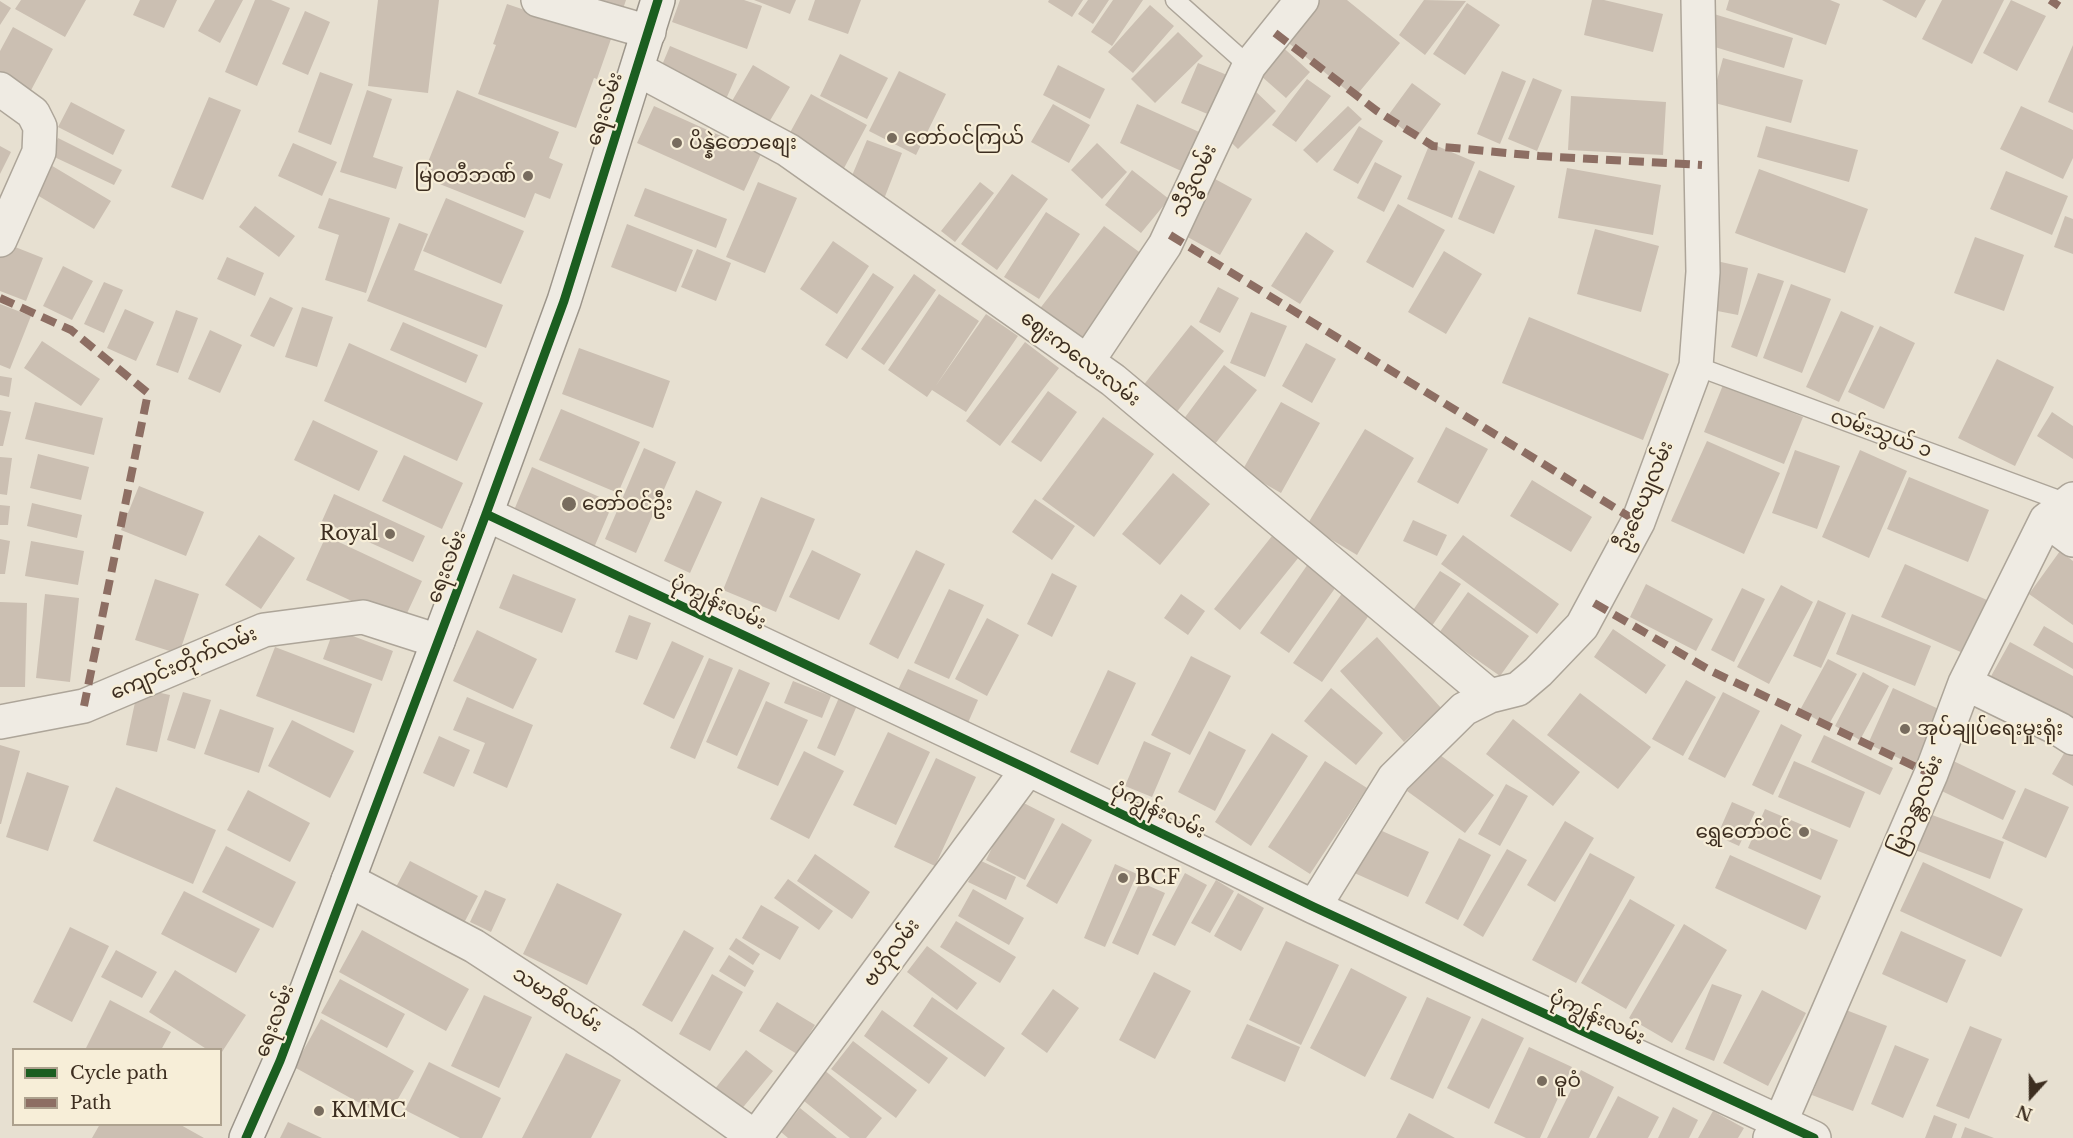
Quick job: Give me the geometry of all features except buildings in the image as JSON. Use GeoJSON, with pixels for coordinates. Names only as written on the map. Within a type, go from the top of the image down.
{"type":"FeatureCollection","features":[{"type":"Feature","properties":{"kind":"street"},"geometry":{"type":"LineString","coordinates":[[538,0],[649,32]]}},
{"type":"Feature","properties":{"kind":"street","name":"ရေးလမ်း"},"geometry":{"type":"LineString","coordinates":[[246,1138],[280,1061],[564,301],[658,0]]}},
{"type":"Feature","properties":{"kind":"street","name":"သီဒ္ဓိလမ်း"},"geometry":{"type":"LineString","coordinates":[[1087,362],[1166,245],[1249,66],[1302,0]]}},
{"type":"Feature","properties":{"kind":"street","name":"ဦးဇေယျလမ်း"},"geometry":{"type":"LineString","coordinates":[[1314,907],[1394,778],[1464,709],[1490,696],[1518,689],[1538,672],[1582,626],[1638,522],[1696,366],[1703,272],[1698,0]]}},
{"type":"Feature","properties":{"kind":"street","name":"ဈေးကလေးလမ်း"},"geometry":{"type":"LineString","coordinates":[[637,69],[788,150],[1113,381],[1490,696]]}},
{"type":"Feature","properties":{"kind":"street"},"geometry":{"type":"LineString","coordinates":[[0,89],[33,113],[40,127],[39,152],[0,240]]}},
{"type":"Feature","properties":{"kind":"street"},"geometry":{"type":"LineString","coordinates":[[2062,508],[2073,540]]}},
{"type":"Feature","properties":{"kind":"street","name":"မြသန္တာလမ်း"},"geometry":{"type":"LineString","coordinates":[[1775,1131],[1931,774],[1965,683],[2062,508]]}},
{"type":"Feature","properties":{"kind":"street","name":"ပုံကျွန်းလမ်း"},"geometry":{"type":"LineString","coordinates":[[486,514],[1028,769],[1775,1131],[1814,1138]]}},
{"type":"Feature","properties":{"kind":"street","name":"ကျောင်းတိုက်လမ်း"},"geometry":{"type":"LineString","coordinates":[[0,722],[84,706],[264,630],[363,617],[438,642]]}},
{"type":"Feature","properties":{"kind":"street"},"geometry":{"type":"LineString","coordinates":[[1965,683],[2073,738]]}},
{"type":"Feature","properties":{"kind":"street","name":"ဗဟိုလမ်း"},"geometry":{"type":"LineString","coordinates":[[755,1138],[1028,769]]}},
{"type":"Feature","properties":{"kind":"street","name":"သမာဓိလမ်း"},"geometry":{"type":"LineString","coordinates":[[348,880],[474,946],[622,1043],[755,1138]]}},
{"type":"Feature","properties":{"kind":"lane"},"geometry":{"type":"LineString","coordinates":[[1175,0],[1249,66]]}},
{"type":"Feature","properties":{"kind":"lane","name":"လမ်းသွယ် ၁"},"geometry":{"type":"LineString","coordinates":[[1696,366],[2062,508]]}},
{"type":"Feature","properties":{"kind":"marked path"},"geometry":{"type":"LineString","coordinates":[[2050,0],[2059,6]]}},
{"type":"Feature","properties":{"kind":"marked path"},"geometry":{"type":"LineString","coordinates":[[1275,33],[1377,111],[1433,146],[1539,156],[1702,165]]}},
{"type":"Feature","properties":{"kind":"marked path"},"geometry":{"type":"LineString","coordinates":[[1170,235],[1638,522]]}},
{"type":"Feature","properties":{"kind":"marked path"},"geometry":{"type":"LineString","coordinates":[[0,298],[71,330],[148,393],[84,706]]}},
{"type":"Feature","properties":{"kind":"marked path"},"geometry":{"type":"LineString","coordinates":[[1594,603],[1713,672],[1931,774]]}},
{"type":"Feature","properties":{"kind":"cycle path"},"geometry":{"type":"LineString","coordinates":[[246,1138],[280,1061],[564,301],[658,0]]}},
{"type":"Feature","properties":{"kind":"cycle path"},"geometry":{"type":"LineString","coordinates":[[486,514],[1028,769],[1314,907],[1814,1138]]}},
{"type":"Feature","properties":{"kind":"place","name":"တော်ဝင်ကြယ်"},"geometry":{"type":"Point","coordinates":[892,138]}},
{"type":"Feature","properties":{"kind":"place","name":"ပိန္နဲတောစျေး"},"geometry":{"type":"Point","coordinates":[677,143]}},
{"type":"Feature","properties":{"kind":"place","name":"မြဝတီဘဏ်"},"geometry":{"type":"Point","coordinates":[528,176]}},
{"type":"Feature","properties":{"kind":"place","name":"တော်ဝင်ဦး"},"geometry":{"type":"Point","coordinates":[569,504]}},
{"type":"Feature","properties":{"kind":"place","name":"Royal"},"geometry":{"type":"Point","coordinates":[390,534]}},
{"type":"Feature","properties":{"kind":"place","name":"အုပ်ချုပ်ရေးမှုးရုံး"},"geometry":{"type":"Point","coordinates":[1905,729]}},
{"type":"Feature","properties":{"kind":"place","name":"ရွှေတော်ဝင်"},"geometry":{"type":"Point","coordinates":[1804,832]}},
{"type":"Feature","properties":{"kind":"place","name":"BCF"},"geometry":{"type":"Point","coordinates":[1123,878]}},
{"type":"Feature","properties":{"kind":"place","name":"ဓူဝံ"},"geometry":{"type":"Point","coordinates":[1542,1081]}},
{"type":"Feature","properties":{"kind":"place","name":"KMMC"},"geometry":{"type":"Point","coordinates":[319,1111]}}]}
